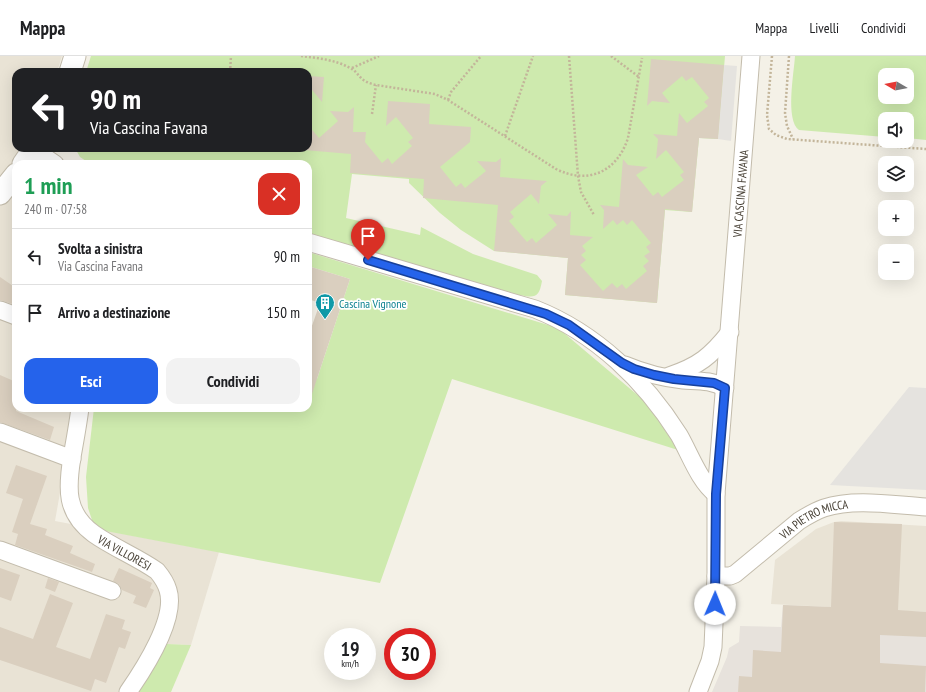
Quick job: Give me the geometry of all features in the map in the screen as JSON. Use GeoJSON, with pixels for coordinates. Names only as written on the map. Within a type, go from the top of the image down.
{"type":"FeatureCollection","features":[{"type":"Feature","properties":{"kind":"street"},"geometry":{"type":"LineString","coordinates":[[71,68],[75,56]]}},
{"type":"Feature","properties":{"kind":"street","name":"VIA CASCINA FAVANA"},"geometry":{"type":"LineString","coordinates":[[698,692],[710,661],[713,647],[716,576],[716,494],[751,56]]}},
{"type":"Feature","properties":{"kind":"street"},"geometry":{"type":"LineString","coordinates":[[30,154],[45,160]]}},
{"type":"Feature","properties":{"kind":"street"},"geometry":{"type":"LineString","coordinates":[[0,194],[12,179]]}},
{"type":"Feature","properties":{"kind":"street"},"geometry":{"type":"LineString","coordinates":[[312,243],[546,314],[569,325],[622,363],[645,373],[683,380],[714,383],[725,388]]}},
{"type":"Feature","properties":{"kind":"street"},"geometry":{"type":"LineString","coordinates":[[0,310],[12,314]]}},
{"type":"Feature","properties":{"kind":"street"},"geometry":{"type":"LineString","coordinates":[[666,377],[698,364],[710,355],[730,332]]}},
{"type":"Feature","properties":{"kind":"street"},"geometry":{"type":"LineString","coordinates":[[622,363],[661,409],[681,439],[707,486],[716,494]]}},
{"type":"Feature","properties":{"kind":"street","name":"VIA VILLORESI"},"geometry":{"type":"LineString","coordinates":[[79,412],[69,478],[69,499],[72,507],[80,521],[94,534],[157,571],[169,590],[170,606],[165,624],[151,656],[128,692]]}},
{"type":"Feature","properties":{"kind":"street"},"geometry":{"type":"LineString","coordinates":[[0,432],[72,460]]}},
{"type":"Feature","properties":{"kind":"street","name":"VIA PIETRO MICCA"},"geometry":{"type":"LineString","coordinates":[[716,576],[730,576],[735,574],[799,521],[824,508],[857,503],[926,506]]}},
{"type":"Feature","properties":{"kind":"street"},"geometry":{"type":"LineString","coordinates":[[0,550],[112,590]]}},
{"type":"Feature","properties":{"kind":"path"},"geometry":{"type":"LineString","coordinates":[[230,68],[231,56]]}},
{"type":"Feature","properties":{"kind":"path"},"geometry":{"type":"LineString","coordinates":[[302,56],[330,61],[352,68],[369,83],[435,94],[448,100],[556,169],[566,174],[578,176],[590,176],[609,168],[618,159],[624,148],[628,138],[642,58]]}},
{"type":"Feature","properties":{"kind":"path"},"geometry":{"type":"LineString","coordinates":[[330,61],[333,56]]}},
{"type":"Feature","properties":{"kind":"path"},"geometry":{"type":"LineString","coordinates":[[352,68],[379,56]]}},
{"type":"Feature","properties":{"kind":"path"},"geometry":{"type":"LineString","coordinates":[[448,100],[452,92],[480,56]]}},
{"type":"Feature","properties":{"kind":"path"},"geometry":{"type":"LineString","coordinates":[[505,136],[533,56]]}},
{"type":"Feature","properties":{"kind":"path"},"geometry":{"type":"LineString","coordinates":[[569,56],[578,176],[581,192],[594,215]]}},
{"type":"Feature","properties":{"kind":"path"},"geometry":{"type":"LineString","coordinates":[[611,56],[638,77]]}},
{"type":"Feature","properties":{"kind":"path"},"geometry":{"type":"LineString","coordinates":[[772,56],[767,115],[769,129],[776,135],[787,139],[926,149]]}},
{"type":"Feature","properties":{"kind":"path"},"geometry":{"type":"LineString","coordinates":[[789,56],[785,113],[787,126],[793,139]]}},
{"type":"Feature","properties":{"kind":"path"},"geometry":{"type":"LineString","coordinates":[[372,114],[376,85]]}},
{"type":"Feature","properties":{"kind":"shaded area"},"geometry":{"type":"Polygon","coordinates":[[[0,56],[62,56],[58,68],[12,68],[12,152],[31,152],[21,160],[12,160],[12,412],[74,412],[55,521],[219,552],[191,645],[167,644],[137,692],[0,692],[0,56]]]}},
{"type":"Feature","properties":{"kind":"shaded area"},"geometry":{"type":"Polygon","coordinates":[[[724,65],[737,66],[731,141],[718,139],[724,65]]]}},
{"type":"Feature","properties":{"kind":"shaded area"},"geometry":{"type":"Polygon","coordinates":[[[909,387],[926,388],[926,490],[830,485],[909,387]]]}},
{"type":"Feature","properties":{"kind":"shaded area"},"geometry":{"type":"Polygon","coordinates":[[[841,521],[926,526],[926,612],[771,604],[775,560],[816,529],[841,521]]]}},
{"type":"Feature","properties":{"kind":"shaded area"},"geometry":{"type":"Polygon","coordinates":[[[783,605],[926,612],[926,692],[712,692],[727,657],[729,648],[739,642],[740,626],[781,627],[783,605]]]}},
{"type":"Feature","properties":{"kind":"green space"},"geometry":{"type":"Polygon","coordinates":[[[91,56],[725,56],[718,139],[699,138],[692,212],[665,210],[657,303],[565,295],[568,258],[494,251],[461,230],[440,213],[409,183],[409,179],[352,174],[346,218],[420,235],[421,227],[473,254],[537,275],[542,281],[538,294],[535,296],[519,295],[312,234],[312,160],[84,160],[80,157],[77,152],[312,152],[312,68],[87,68],[91,56]]]}},
{"type":"Feature","properties":{"kind":"green space"},"geometry":{"type":"Polygon","coordinates":[[[795,56],[926,56],[926,140],[914,139],[914,112],[878,112],[878,136],[799,130],[792,117],[792,84],[795,56]]]}},
{"type":"Feature","properties":{"kind":"green space"},"geometry":{"type":"Polygon","coordinates":[[[312,253],[558,328],[647,403],[678,450],[452,379],[380,583],[95,529],[88,508],[86,477],[94,412],[312,412],[312,378],[317,379],[350,279],[312,267],[312,253]]]}},
{"type":"Feature","properties":{"kind":"green space"},"geometry":{"type":"Polygon","coordinates":[[[167,644],[191,645],[171,692],[137,692],[167,644]]]}},
{"type":"Feature","properties":{"kind":"building"},"geometry":{"type":"Polygon","coordinates":[[[651,59],[724,65],[718,139],[699,138],[692,212],[665,209],[657,303],[565,295],[568,258],[494,251],[498,205],[423,198],[424,179],[350,173],[351,154],[312,151],[312,130],[319,138],[338,121],[330,111],[348,112],[354,107],[353,132],[366,132],[365,142],[382,163],[388,158],[392,164],[412,146],[408,142],[413,138],[396,117],[386,126],[388,101],[430,104],[429,124],[471,127],[470,142],[440,167],[456,187],[461,183],[465,188],[486,171],[477,161],[496,162],[501,158],[500,177],[547,181],[541,186],[539,204],[531,194],[510,212],[514,217],[509,221],[527,242],[532,238],[536,243],[557,225],[548,214],[567,216],[571,211],[570,235],[593,237],[582,246],[586,251],[581,255],[586,260],[580,265],[603,291],[612,283],[617,288],[622,284],[626,289],[647,271],[643,266],[649,261],[644,256],[650,252],[646,247],[651,243],[632,220],[627,225],[623,220],[617,225],[613,220],[603,229],[604,210],[600,205],[619,207],[623,159],[628,165],[648,167],[636,175],[653,196],[658,192],[662,197],[684,180],[680,175],[684,172],[666,150],[656,159],[658,139],[653,134],[677,136],[679,113],[687,123],[708,106],[704,102],[709,98],[692,77],[686,81],[682,76],[662,93],[670,103],[652,101],[647,106],[651,59]]]}},
{"type":"Feature","properties":{"kind":"building"},"geometry":{"type":"Polygon","coordinates":[[[312,76],[324,77],[322,102],[312,90],[312,76]]]}},
{"type":"Feature","properties":{"kind":"building","name":"Cascina Vignone"},"geometry":{"type":"Polygon","coordinates":[[[312,267],[350,279],[312,394],[312,326],[320,303],[312,300],[312,267]]]}},
{"type":"Feature","properties":{"kind":"building"},"geometry":{"type":"Polygon","coordinates":[[[0,277],[12,285],[12,304],[0,300],[0,277]]]}},
{"type":"Feature","properties":{"kind":"building"},"geometry":{"type":"Polygon","coordinates":[[[0,375],[12,380],[12,412],[18,412],[54,427],[50,440],[0,422],[0,375]]]}},
{"type":"Feature","properties":{"kind":"building"},"geometry":{"type":"Polygon","coordinates":[[[16,465],[47,476],[30,524],[47,529],[45,535],[73,546],[70,553],[95,564],[92,572],[15,545],[18,534],[12,532],[23,499],[6,493],[16,465]]]}},
{"type":"Feature","properties":{"kind":"building"},"geometry":{"type":"Polygon","coordinates":[[[834,522],[902,524],[898,610],[926,612],[926,637],[880,635],[880,663],[926,666],[925,692],[738,692],[739,676],[752,677],[753,650],[781,652],[783,605],[831,607],[834,522]]]}},
{"type":"Feature","properties":{"kind":"building"},"geometry":{"type":"Polygon","coordinates":[[[0,568],[20,575],[11,601],[0,597],[0,568]]]}},
{"type":"Feature","properties":{"kind":"building"},"geometry":{"type":"Polygon","coordinates":[[[119,568],[152,583],[150,588],[154,590],[146,608],[133,603],[136,596],[122,590],[119,584],[113,581],[119,568]]]}},
{"type":"Feature","properties":{"kind":"building"},"geometry":{"type":"Polygon","coordinates":[[[48,578],[59,582],[55,592],[45,588],[48,578]]]}},
{"type":"Feature","properties":{"kind":"building"},"geometry":{"type":"Polygon","coordinates":[[[50,594],[73,603],[56,647],[90,659],[106,614],[125,620],[122,629],[131,632],[125,649],[119,647],[106,683],[95,679],[91,691],[0,660],[0,627],[33,639],[50,594]]]}},
{"type":"Feature","properties":{"kind":"place","name":"Cascina Vignone"},"geometry":{"type":"Point","coordinates":[325,320]}},
{"type":"Feature","properties":{"kind":"route"},"geometry":{"type":"LineString","coordinates":[[368,260],[535,309],[569,325],[622,363],[645,373],[674,379],[714,383],[725,388],[716,494],[715,604]]}}]}
